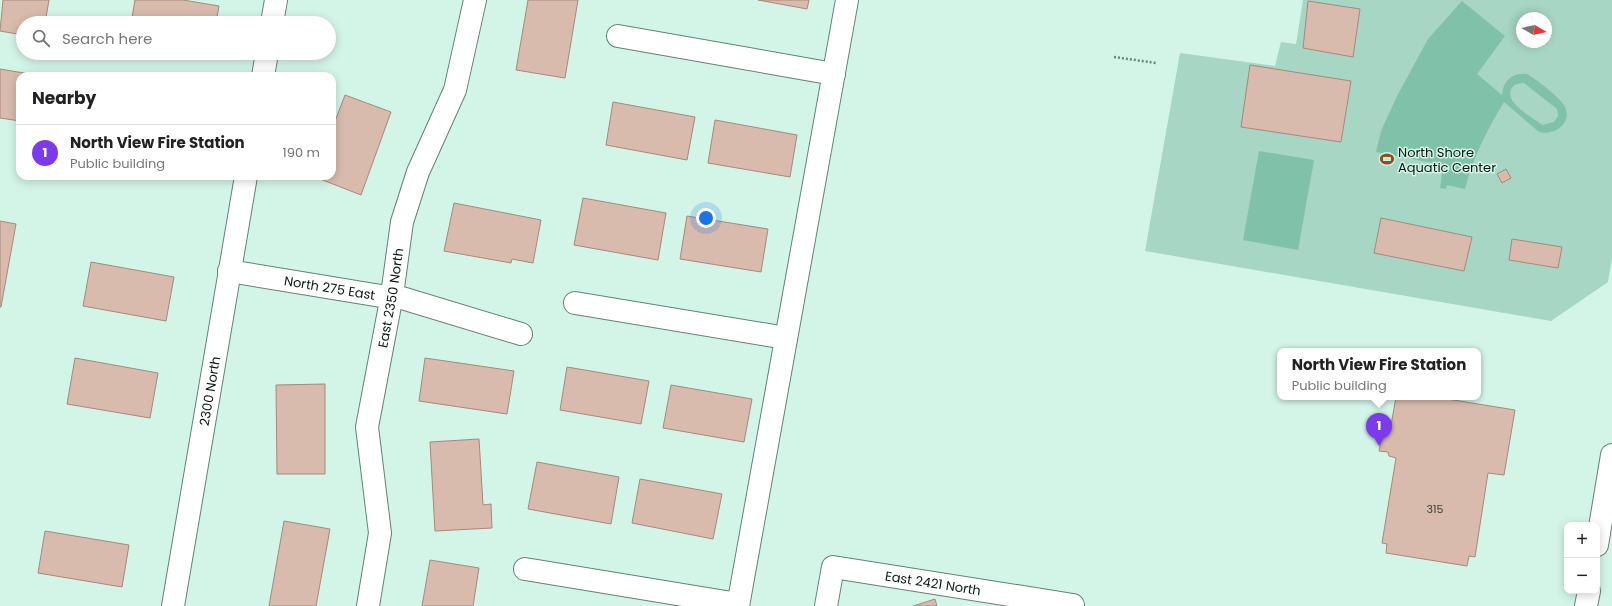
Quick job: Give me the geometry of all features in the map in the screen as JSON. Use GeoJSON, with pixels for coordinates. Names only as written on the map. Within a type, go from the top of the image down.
{"type":"FeatureCollection","features":[{"type":"Feature","properties":{"kind":"street"},"geometry":{"type":"LineString","coordinates":[[273,16],[276,0]]}},
{"type":"Feature","properties":{"kind":"street","name":"East 2350 North"},"geometry":{"type":"LineString","coordinates":[[368,606],[380,533],[367,427],[392,295],[402,222],[418,172],[455,90],[475,0]]}},
{"type":"Feature","properties":{"kind":"street"},"geometry":{"type":"LineString","coordinates":[[525,569],[738,605],[847,0]]}},
{"type":"Feature","properties":{"kind":"street"},"geometry":{"type":"LineString","coordinates":[[618,36],[834,74]]}},
{"type":"Feature","properties":{"kind":"street"},"geometry":{"type":"LineString","coordinates":[[264,72],[266,60]]}},
{"type":"Feature","properties":{"kind":"street","name":"2300 North"},"geometry":{"type":"LineString","coordinates":[[173,606],[245,180]]}},
{"type":"Feature","properties":{"kind":"street","name":"North 275 East"},"geometry":{"type":"LineString","coordinates":[[229,271],[381,296],[392,295],[521,334]]}},
{"type":"Feature","properties":{"kind":"street"},"geometry":{"type":"LineString","coordinates":[[575,303],[786,338]]}},
{"type":"Feature","properties":{"kind":"street"},"geometry":{"type":"LineString","coordinates":[[1600,527],[1612,455]]}},
{"type":"Feature","properties":{"kind":"street","name":"East 2421 North"},"geometry":{"type":"LineString","coordinates":[[826,606],[833,567],[1073,605]]}},
{"type":"Feature","properties":{"kind":"street"},"geometry":{"type":"LineString","coordinates":[[1586,606],[1588,594]]}},
{"type":"Feature","properties":{"kind":"path"},"geometry":{"type":"LineString","coordinates":[[1114,57],[1156,63]]}},
{"type":"Feature","properties":{"kind":"shaded area","name":"North Shore Aquatic Center"},"geometry":{"type":"Polygon","coordinates":[[[1303,0],[1612,0],[1612,258],[1608,282],[1551,321],[1145,251],[1180,53],[1275,66],[1281,42],[1296,44],[1303,0]]]}},
{"type":"Feature","properties":{"kind":"shaded area"},"geometry":{"type":"Polygon","coordinates":[[[1462,1],[1505,36],[1477,74],[1502,95],[1504,86],[1509,78],[1517,74],[1527,74],[1547,88],[1564,105],[1567,117],[1565,122],[1557,130],[1545,133],[1539,132],[1504,102],[1481,144],[1465,189],[1447,185],[1446,189],[1440,188],[1443,165],[1376,152],[1381,131],[1397,96],[1428,39],[1462,1]],[[1524,83],[1516,84],[1511,90],[1510,95],[1516,105],[1543,125],[1554,122],[1558,116],[1557,109],[1524,83]]]}},
{"type":"Feature","properties":{"kind":"shaded area"},"geometry":{"type":"Polygon","coordinates":[[[1259,151],[1314,160],[1298,250],[1243,240],[1259,151]]]}},
{"type":"Feature","properties":{"kind":"building"},"geometry":{"type":"Polygon","coordinates":[[[3,0],[49,0],[46,16],[16,16],[16,34],[0,31],[3,0]]]}},
{"type":"Feature","properties":{"kind":"building"},"geometry":{"type":"Polygon","coordinates":[[[135,0],[183,0],[219,6],[217,16],[132,16],[135,0]]]}},
{"type":"Feature","properties":{"kind":"building"},"geometry":{"type":"Polygon","coordinates":[[[528,0],[578,0],[565,78],[516,70],[528,0]]]}},
{"type":"Feature","properties":{"kind":"building"},"geometry":{"type":"Polygon","coordinates":[[[758,0],[809,0],[807,9],[758,0]]]}},
{"type":"Feature","properties":{"kind":"building"},"geometry":{"type":"Polygon","coordinates":[[[1308,1],[1360,9],[1353,57],[1303,48],[1308,1]]]}},
{"type":"Feature","properties":{"kind":"building"},"geometry":{"type":"Polygon","coordinates":[[[1250,65],[1351,81],[1341,142],[1241,127],[1250,65]]]}},
{"type":"Feature","properties":{"kind":"building"},"geometry":{"type":"Polygon","coordinates":[[[0,69],[18,72],[16,72],[16,120],[0,118],[0,69]]]}},
{"type":"Feature","properties":{"kind":"building"},"geometry":{"type":"Polygon","coordinates":[[[345,95],[391,112],[361,195],[323,180],[336,180],[336,119],[345,95]]]}},
{"type":"Feature","properties":{"kind":"building"},"geometry":{"type":"Polygon","coordinates":[[[613,102],[695,117],[687,160],[606,145],[613,102]]]}},
{"type":"Feature","properties":{"kind":"building"},"geometry":{"type":"Polygon","coordinates":[[[715,120],[797,135],[790,177],[708,163],[715,120]]]}},
{"type":"Feature","properties":{"kind":"building"},"geometry":{"type":"Polygon","coordinates":[[[1506,169],[1511,178],[1502,183],[1497,174],[1506,169]]]}},
{"type":"Feature","properties":{"kind":"building"},"geometry":{"type":"Polygon","coordinates":[[[583,198],[666,213],[658,260],[574,245],[583,198]]]}},
{"type":"Feature","properties":{"kind":"building"},"geometry":{"type":"Polygon","coordinates":[[[454,203],[541,220],[533,263],[512,259],[511,263],[444,251],[454,203]]]}},
{"type":"Feature","properties":{"kind":"building"},"geometry":{"type":"Polygon","coordinates":[[[687,216],[768,229],[761,272],[680,259],[687,216]]]}},
{"type":"Feature","properties":{"kind":"building"},"geometry":{"type":"Polygon","coordinates":[[[1381,218],[1472,237],[1464,271],[1374,253],[1381,218]]]}},
{"type":"Feature","properties":{"kind":"building"},"geometry":{"type":"Polygon","coordinates":[[[0,221],[16,224],[1,307],[0,307],[0,221]]]}},
{"type":"Feature","properties":{"kind":"building"},"geometry":{"type":"Polygon","coordinates":[[[1512,239],[1562,247],[1558,268],[1509,260],[1512,239]]]}},
{"type":"Feature","properties":{"kind":"building"},"geometry":{"type":"Polygon","coordinates":[[[91,262],[174,277],[166,321],[83,306],[91,262]]]}},
{"type":"Feature","properties":{"kind":"building"},"geometry":{"type":"Polygon","coordinates":[[[75,358],[158,373],[150,418],[67,404],[75,358]]]}},
{"type":"Feature","properties":{"kind":"building"},"geometry":{"type":"Polygon","coordinates":[[[425,358],[514,371],[507,414],[419,401],[425,358]]]}},
{"type":"Feature","properties":{"kind":"building"},"geometry":{"type":"Polygon","coordinates":[[[567,367],[649,381],[641,424],[560,410],[567,367]]]}},
{"type":"Feature","properties":{"kind":"building"},"geometry":{"type":"Polygon","coordinates":[[[325,384],[325,474],[277,474],[276,385],[325,384]]]}},
{"type":"Feature","properties":{"kind":"building"},"geometry":{"type":"Polygon","coordinates":[[[671,385],[752,399],[744,442],[663,428],[671,385]]]}},
{"type":"Feature","properties":{"kind":"building"},"geometry":{"type":"Polygon","coordinates":[[[1395,400],[1453,400],[1515,410],[1504,475],[1488,473],[1475,557],[1469,556],[1467,566],[1386,553],[1387,544],[1382,543],[1396,458],[1389,456],[1388,452],[1379,451],[1383,430],[1390,431],[1395,400]]]}},
{"type":"Feature","properties":{"kind":"building"},"geometry":{"type":"Polygon","coordinates":[[[479,439],[483,505],[491,504],[492,528],[435,531],[430,442],[479,439]]]}},
{"type":"Feature","properties":{"kind":"building"},"geometry":{"type":"Polygon","coordinates":[[[537,462],[619,477],[611,524],[528,509],[537,462]]]}},
{"type":"Feature","properties":{"kind":"building"},"geometry":{"type":"Polygon","coordinates":[[[640,479],[722,494],[713,539],[632,523],[640,479]]]}},
{"type":"Feature","properties":{"kind":"building"},"geometry":{"type":"Polygon","coordinates":[[[284,521],[330,529],[316,606],[269,606],[284,521]]]}},
{"type":"Feature","properties":{"kind":"building"},"geometry":{"type":"Polygon","coordinates":[[[45,531],[129,545],[122,587],[38,573],[45,531]]]}},
{"type":"Feature","properties":{"kind":"building"},"geometry":{"type":"Polygon","coordinates":[[[430,560],[479,568],[473,606],[422,606],[430,560]]]}},
{"type":"Feature","properties":{"kind":"building"},"geometry":{"type":"Polygon","coordinates":[[[935,599],[937,606],[913,606],[935,599]]]}},
{"type":"Feature","properties":{"kind":"place","name":"North Shore Aquatic Center"},"geometry":{"type":"Point","coordinates":[1387,159]}},
{"type":"Feature","properties":{"kind":"place","name":"North View Fire Station"},"geometry":{"type":"Point","coordinates":[1379,446]}}]}
